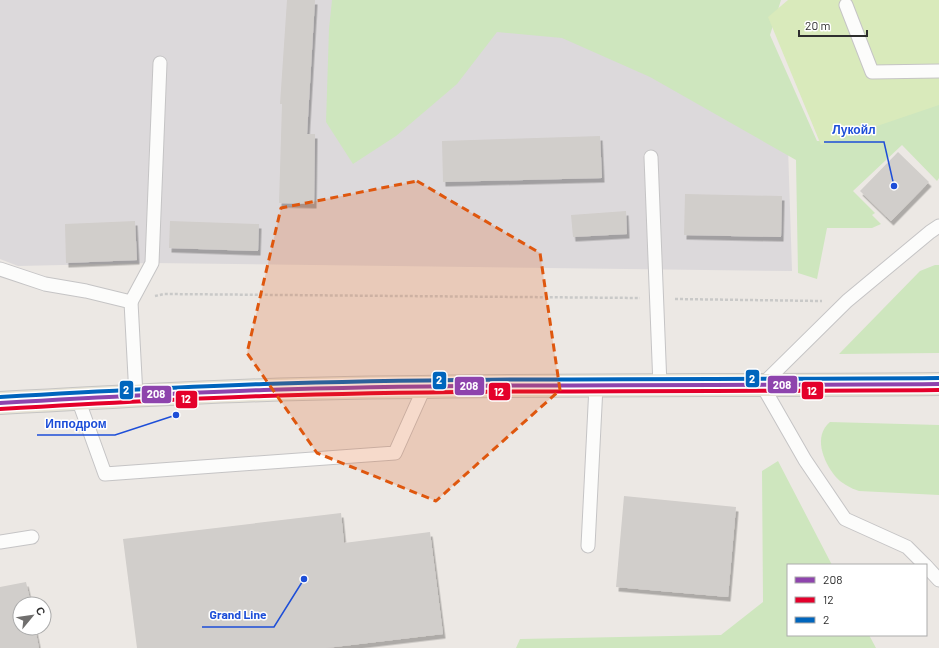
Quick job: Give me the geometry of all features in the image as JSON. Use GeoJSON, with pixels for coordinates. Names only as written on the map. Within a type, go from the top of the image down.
{"type":"FeatureCollection","features":[{"type":"Feature","properties":{"kind":"main road"},"geometry":{"type":"LineString","coordinates":[[0,403],[298,389],[424,386],[939,384]]}},
{"type":"Feature","properties":{"kind":"lane"},"geometry":{"type":"LineString","coordinates":[[846,6],[872,72],[939,71]]}},
{"type":"Feature","properties":{"kind":"lane"},"geometry":{"type":"LineString","coordinates":[[136,396],[131,302],[152,263],[160,63]]}},
{"type":"Feature","properties":{"kind":"lane"},"geometry":{"type":"LineString","coordinates":[[651,156],[660,386]]}},
{"type":"Feature","properties":{"kind":"lane"},"geometry":{"type":"LineString","coordinates":[[923,564],[907,547],[845,519],[805,460],[762,385],[847,301],[939,226]]}},
{"type":"Feature","properties":{"kind":"lane"},"geometry":{"type":"LineString","coordinates":[[0,269],[45,284],[86,291],[131,302]]}},
{"type":"Feature","properties":{"kind":"lane"},"geometry":{"type":"LineString","coordinates":[[78,399],[106,474],[395,453],[424,386]]}},
{"type":"Feature","properties":{"kind":"lane"},"geometry":{"type":"LineString","coordinates":[[588,546],[596,386]]}},
{"type":"Feature","properties":{"kind":"lane"},"geometry":{"type":"LineString","coordinates":[[0,542],[32,537]]}},
{"type":"Feature","properties":{"kind":"lane"},"geometry":{"type":"LineString","coordinates":[[927,568],[939,580]]}},
{"type":"Feature","properties":{"kind":"path"},"geometry":{"type":"LineString","coordinates":[[131,302],[164,294],[847,301]]}},
{"type":"Feature","properties":{"kind":"highlighted area"},"geometry":{"type":"Polygon","coordinates":[[[417,181],[540,253],[560,390],[436,501],[317,453],[247,353],[281,208],[417,181]]]}},
{"type":"Feature","properties":{"kind":"shaded area"},"geometry":{"type":"Polygon","coordinates":[[[0,0],[516,0],[788,147],[792,271],[152,263],[18,266],[0,259],[0,0]]]}},
{"type":"Feature","properties":{"kind":"green space"},"geometry":{"type":"Polygon","coordinates":[[[332,0],[781,0],[770,35],[817,141],[831,141],[939,79],[939,178],[937,181],[902,145],[853,191],[875,213],[872,215],[881,224],[872,228],[827,228],[817,279],[798,273],[796,160],[650,77],[562,38],[497,32],[457,84],[396,136],[353,164],[326,122],[329,29],[332,0]]]}},
{"type":"Feature","properties":{"kind":"green space"},"geometry":{"type":"Polygon","coordinates":[[[788,0],[939,0],[939,105],[821,145],[768,17],[788,0]]]}},
{"type":"Feature","properties":{"kind":"green space"},"geometry":{"type":"Polygon","coordinates":[[[935,265],[939,265],[939,353],[839,354],[920,271],[935,265]]]}},
{"type":"Feature","properties":{"kind":"green space"},"geometry":{"type":"Polygon","coordinates":[[[830,422],[939,425],[939,495],[859,491],[843,483],[831,470],[822,449],[822,434],[830,422]]]}},
{"type":"Feature","properties":{"kind":"green space"},"geometry":{"type":"Polygon","coordinates":[[[778,461],[831,564],[787,564],[787,636],[870,636],[876,648],[516,648],[520,639],[721,635],[763,602],[762,471],[778,461]]]}},
{"type":"Feature","properties":{"kind":"building"},"geometry":{"type":"Polygon","coordinates":[[[287,0],[315,0],[307,134],[315,134],[314,204],[279,203],[282,104],[280,104],[287,0]]]}},
{"type":"Feature","properties":{"kind":"building"},"geometry":{"type":"Polygon","coordinates":[[[600,136],[602,178],[443,182],[442,141],[600,136]]]}},
{"type":"Feature","properties":{"kind":"building"},"geometry":{"type":"Polygon","coordinates":[[[898,152],[929,182],[891,221],[860,191],[898,152]]]}},
{"type":"Feature","properties":{"kind":"building"},"geometry":{"type":"Polygon","coordinates":[[[685,194],[782,196],[781,237],[684,235],[685,194]]]}},
{"type":"Feature","properties":{"kind":"building"},"geometry":{"type":"Polygon","coordinates":[[[626,211],[627,234],[573,237],[571,215],[626,211]]]}},
{"type":"Feature","properties":{"kind":"building"},"geometry":{"type":"Polygon","coordinates":[[[135,221],[137,260],[66,263],[65,224],[135,221]]]}},
{"type":"Feature","properties":{"kind":"building"},"geometry":{"type":"Polygon","coordinates":[[[170,221],[259,224],[258,251],[169,248],[170,221]]]}},
{"type":"Feature","properties":{"kind":"building"},"geometry":{"type":"Polygon","coordinates":[[[624,496],[736,507],[728,597],[616,587],[624,496]]]}},
{"type":"Feature","properties":{"kind":"building"},"geometry":{"type":"Polygon","coordinates":[[[341,513],[344,543],[430,532],[443,634],[326,648],[137,648],[123,539],[341,513]]]}},
{"type":"Feature","properties":{"kind":"building"},"geometry":{"type":"Polygon","coordinates":[[[26,582],[29,596],[12,596],[12,636],[37,636],[39,648],[0,648],[0,587],[26,582]]]}},
{"type":"Feature","properties":{"kind":"transit line","name":"2"},"geometry":{"type":"LineString","coordinates":[[0,397],[99,391],[348,382],[939,378]]}},
{"type":"Feature","properties":{"kind":"transit line","name":"208"},"geometry":{"type":"LineString","coordinates":[[0,403],[99,397],[348,388],[939,384]]}},
{"type":"Feature","properties":{"kind":"transit line","name":"12"},"geometry":{"type":"LineString","coordinates":[[0,409],[99,403],[348,394],[939,390]]}},
{"type":"Feature","properties":{"kind":"place","name":"Лукойл"},"geometry":{"type":"Point","coordinates":[894,186]}},
{"type":"Feature","properties":{"kind":"place","name":"Ипподром"},"geometry":{"type":"Point","coordinates":[176,415]}},
{"type":"Feature","properties":{"kind":"place","name":"Grand Line"},"geometry":{"type":"Point","coordinates":[304,579]}}]}
